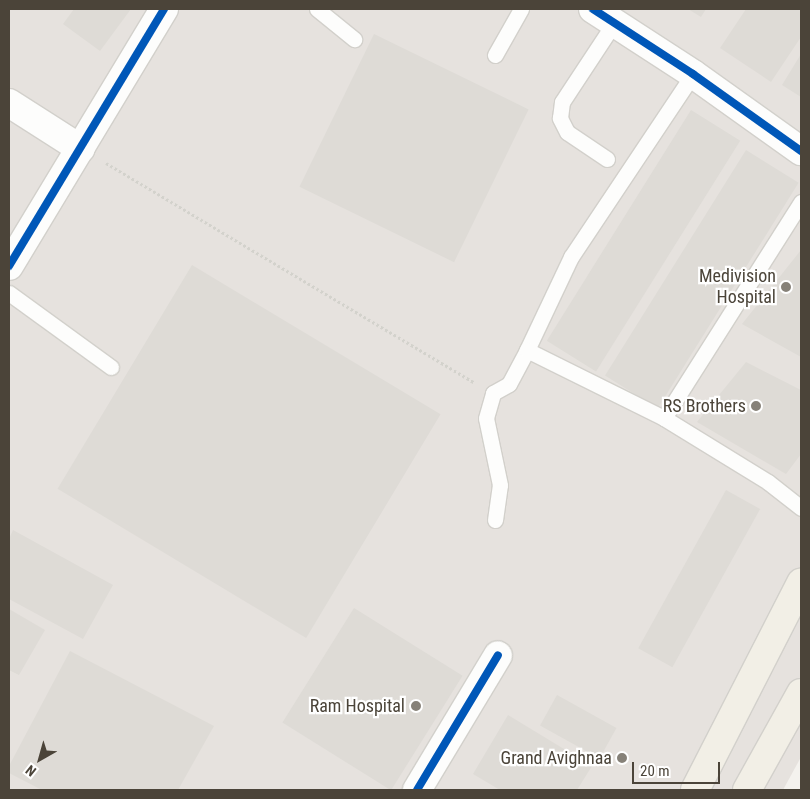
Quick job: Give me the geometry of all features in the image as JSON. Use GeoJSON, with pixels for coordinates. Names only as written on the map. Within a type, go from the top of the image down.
{"type":"FeatureCollection","features":[{"type":"Feature","properties":{"kind":"main road"},"geometry":{"type":"LineString","coordinates":[[695,790],[801,583]]}},
{"type":"Feature","properties":{"kind":"main road"},"geometry":{"type":"LineString","coordinates":[[748,790],[801,693]]}},
{"type":"Feature","properties":{"kind":"street"},"geometry":{"type":"LineString","coordinates":[[9,266],[164,9]]}},
{"type":"Feature","properties":{"kind":"street"},"geometry":{"type":"LineString","coordinates":[[604,16],[693,74],[801,151]]}},
{"type":"Feature","properties":{"kind":"street"},"geometry":{"type":"LineString","coordinates":[[9,103],[81,149]]}},
{"type":"Feature","properties":{"kind":"street"},"geometry":{"type":"LineString","coordinates":[[417,790],[498,655]]}},
{"type":"Feature","properties":{"kind":"lane"},"geometry":{"type":"LineString","coordinates":[[317,9],[354,39]]}},
{"type":"Feature","properties":{"kind":"lane"},"geometry":{"type":"LineString","coordinates":[[495,55],[521,9]]}},
{"type":"Feature","properties":{"kind":"lane"},"geometry":{"type":"LineString","coordinates":[[604,16],[562,102],[560,118],[567,132],[607,159]]}},
{"type":"Feature","properties":{"kind":"lane"},"geometry":{"type":"LineString","coordinates":[[495,520],[500,485],[486,418],[493,394],[509,384],[571,257],[693,74]]}},
{"type":"Feature","properties":{"kind":"lane"},"geometry":{"type":"LineString","coordinates":[[664,418],[801,202]]}},
{"type":"Feature","properties":{"kind":"lane"},"geometry":{"type":"LineString","coordinates":[[9,293],[111,367]]}},
{"type":"Feature","properties":{"kind":"lane"},"geometry":{"type":"LineString","coordinates":[[526,350],[664,418],[768,482],[801,508]]}},
{"type":"Feature","properties":{"kind":"path"},"geometry":{"type":"LineString","coordinates":[[81,149],[493,394]]}},
{"type":"Feature","properties":{"kind":"shaded area"},"geometry":{"type":"Polygon","coordinates":[[[9,9],[801,9],[801,757],[783,790],[9,790],[9,9]]]}},
{"type":"Feature","properties":{"kind":"building"},"geometry":{"type":"Polygon","coordinates":[[[74,9],[131,9],[100,51],[63,24],[74,9]]]}},
{"type":"Feature","properties":{"kind":"building"},"geometry":{"type":"Polygon","coordinates":[[[688,9],[706,9],[701,17],[688,9]]]}},
{"type":"Feature","properties":{"kind":"building"},"geometry":{"type":"Polygon","coordinates":[[[746,9],[801,9],[801,37],[771,82],[720,48],[746,9]]]}},
{"type":"Feature","properties":{"kind":"building"},"geometry":{"type":"Polygon","coordinates":[[[374,34],[529,109],[454,262],[299,187],[374,34]]]}},
{"type":"Feature","properties":{"kind":"building"},"geometry":{"type":"Polygon","coordinates":[[[801,54],[801,97],[782,85],[801,54]]]}},
{"type":"Feature","properties":{"kind":"building"},"geometry":{"type":"Polygon","coordinates":[[[691,110],[740,141],[596,371],[547,341],[691,110]]]}},
{"type":"Feature","properties":{"kind":"building"},"geometry":{"type":"Polygon","coordinates":[[[746,150],[799,183],[658,408],[605,376],[746,150]]]}},
{"type":"Feature","properties":{"kind":"building","name":"Medivision Hospital"},"geometry":{"type":"Polygon","coordinates":[[[801,250],[801,357],[742,324],[801,250]]]}},
{"type":"Feature","properties":{"kind":"building"},"geometry":{"type":"Polygon","coordinates":[[[192,265],[441,414],[306,638],[58,489],[192,265]]]}},
{"type":"Feature","properties":{"kind":"building","name":"RS Brothers"},"geometry":{"type":"Polygon","coordinates":[[[746,362],[801,390],[801,454],[786,474],[697,422],[746,362]]]}},
{"type":"Feature","properties":{"kind":"building"},"geometry":{"type":"Polygon","coordinates":[[[726,490],[760,509],[672,667],[638,648],[726,490]]]}},
{"type":"Feature","properties":{"kind":"building"},"geometry":{"type":"Polygon","coordinates":[[[13,530],[113,585],[83,639],[9,599],[9,539],[13,530]]]}},
{"type":"Feature","properties":{"kind":"building"},"geometry":{"type":"Polygon","coordinates":[[[354,608],[463,676],[391,790],[282,722],[354,608]]]}},
{"type":"Feature","properties":{"kind":"building"},"geometry":{"type":"Polygon","coordinates":[[[9,609],[45,630],[19,675],[9,670],[9,609]]]}},
{"type":"Feature","properties":{"kind":"building"},"geometry":{"type":"Polygon","coordinates":[[[70,651],[214,726],[178,790],[42,790],[9,773],[9,766],[70,651]]]}},
{"type":"Feature","properties":{"kind":"building"},"geometry":{"type":"Polygon","coordinates":[[[557,695],[616,728],[600,759],[540,726],[557,695]]]}},
{"type":"Feature","properties":{"kind":"building"},"geometry":{"type":"Polygon","coordinates":[[[508,715],[592,766],[577,790],[500,790],[473,774],[508,715]]]}},
{"type":"Feature","properties":{"kind":"cycle path"},"geometry":{"type":"LineString","coordinates":[[9,266],[164,9]]}},
{"type":"Feature","properties":{"kind":"cycle path"},"geometry":{"type":"LineString","coordinates":[[593,9],[693,74],[801,151]]}},
{"type":"Feature","properties":{"kind":"cycle path"},"geometry":{"type":"LineString","coordinates":[[417,790],[498,655]]}},
{"type":"Feature","properties":{"kind":"place","name":"Medivision Hospital"},"geometry":{"type":"Point","coordinates":[786,287]}},
{"type":"Feature","properties":{"kind":"place","name":"RS Brothers"},"geometry":{"type":"Point","coordinates":[756,406]}},
{"type":"Feature","properties":{"kind":"place","name":"Ram Hospital"},"geometry":{"type":"Point","coordinates":[416,706]}},
{"type":"Feature","properties":{"kind":"place","name":"Grand Avighnaa"},"geometry":{"type":"Point","coordinates":[622,758]}}]}
